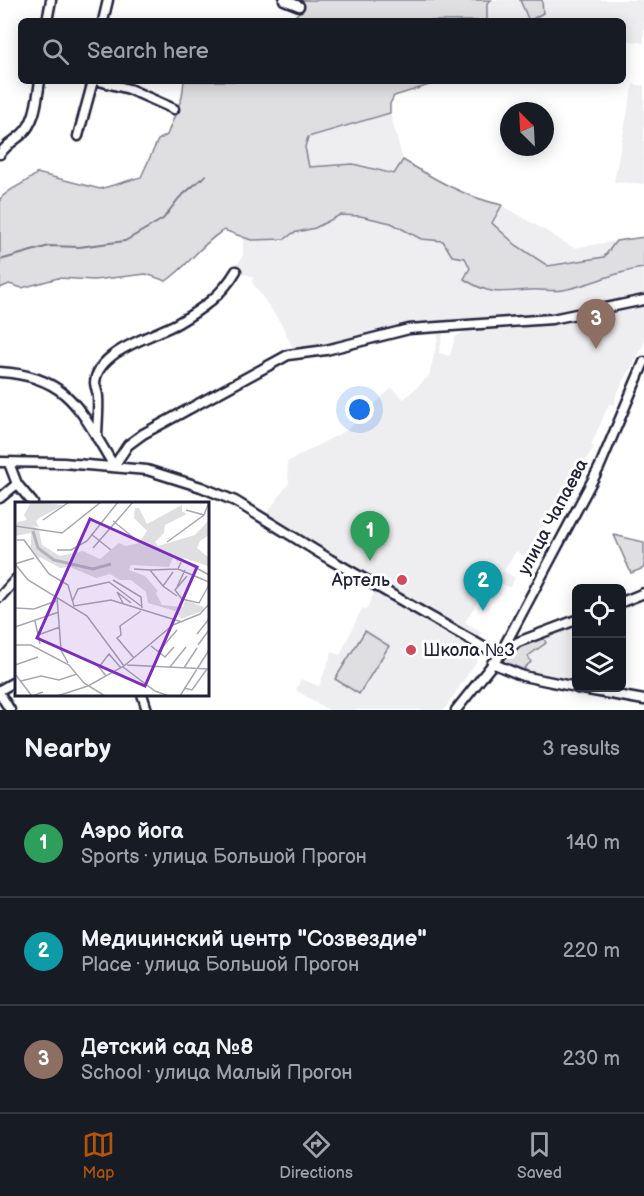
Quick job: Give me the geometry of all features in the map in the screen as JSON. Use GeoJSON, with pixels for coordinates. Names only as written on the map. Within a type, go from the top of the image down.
{"type":"FeatureCollection","features":[{"type":"Feature","properties":{"kind":"street"},"geometry":{"type":"LineString","coordinates":[[48,18],[51,0]]}},
{"type":"Feature","properties":{"kind":"street"},"geometry":{"type":"LineString","coordinates":[[104,18],[108,0]]}},
{"type":"Feature","properties":{"kind":"street"},"geometry":{"type":"LineString","coordinates":[[284,0],[299,6]]}},
{"type":"Feature","properties":{"kind":"street"},"geometry":{"type":"LineString","coordinates":[[0,154],[6,146],[24,133],[34,115],[39,84]]}},
{"type":"Feature","properties":{"kind":"street"},"geometry":{"type":"LineString","coordinates":[[78,136],[92,84]]}},
{"type":"Feature","properties":{"kind":"street"},"geometry":{"type":"LineString","coordinates":[[110,84],[129,89],[174,109]]}},
{"type":"Feature","properties":{"kind":"street"},"geometry":{"type":"LineString","coordinates":[[97,438],[98,397],[95,383],[98,373],[124,347],[159,333],[202,308],[225,288],[236,271]]}},
{"type":"Feature","properties":{"kind":"street"},"geometry":{"type":"LineString","coordinates":[[114,466],[128,445],[143,434],[288,355],[326,350],[409,329],[552,319],[644,300]]}},
{"type":"Feature","properties":{"kind":"street","name":"улица Чапаева"},"geometry":{"type":"LineString","coordinates":[[456,710],[499,656],[599,468],[644,362]]}},
{"type":"Feature","properties":{"kind":"street"},"geometry":{"type":"LineString","coordinates":[[0,372],[41,378],[59,388],[72,400],[114,466]]}},
{"type":"Feature","properties":{"kind":"street"},"geometry":{"type":"LineString","coordinates":[[5,463],[114,466],[147,470],[235,501],[331,560],[499,656],[518,642],[572,622]]}},
{"type":"Feature","properties":{"kind":"street"},"geometry":{"type":"LineString","coordinates":[[5,463],[17,484],[32,502]]}},
{"type":"Feature","properties":{"kind":"street"},"geometry":{"type":"LineString","coordinates":[[0,498],[17,484]]}},
{"type":"Feature","properties":{"kind":"street"},"geometry":{"type":"LineString","coordinates":[[0,597],[15,580]]}},
{"type":"Feature","properties":{"kind":"street"},"geometry":{"type":"LineString","coordinates":[[626,600],[644,593]]}},
{"type":"Feature","properties":{"kind":"street"},"geometry":{"type":"LineString","coordinates":[[492,663],[523,676],[572,686]]}},
{"type":"Feature","properties":{"kind":"street"},"geometry":{"type":"LineString","coordinates":[[0,690],[15,682]]}},
{"type":"Feature","properties":{"kind":"street"},"geometry":{"type":"LineString","coordinates":[[603,692],[644,700]]}},
{"type":"Feature","properties":{"kind":"street"},"geometry":{"type":"LineString","coordinates":[[0,694],[10,710]]}},
{"type":"Feature","properties":{"kind":"street"},"geometry":{"type":"LineString","coordinates":[[143,695],[147,710]]}},
{"type":"Feature","properties":{"kind":"shaded area"},"geometry":{"type":"Polygon","coordinates":[[[299,0],[491,0],[487,3],[487,18],[293,18],[300,11],[299,0]]]}},
{"type":"Feature","properties":{"kind":"shaded area"},"geometry":{"type":"Polygon","coordinates":[[[491,0],[520,0],[528,18],[487,18],[487,3],[491,0]]]}},
{"type":"Feature","properties":{"kind":"shaded area"},"geometry":{"type":"Polygon","coordinates":[[[520,0],[542,0],[543,13],[534,18],[528,18],[520,0]]]}},
{"type":"Feature","properties":{"kind":"shaded area"},"geometry":{"type":"Polygon","coordinates":[[[542,0],[644,0],[644,43],[626,40],[626,18],[535,18],[543,13],[542,0]]]}},
{"type":"Feature","properties":{"kind":"shaded area"},"geometry":{"type":"Polygon","coordinates":[[[184,84],[432,84],[394,96],[390,104],[390,113],[308,137],[305,147],[309,167],[353,164],[394,174],[403,160],[463,193],[502,205],[492,223],[516,245],[548,266],[604,257],[616,241],[644,237],[644,268],[563,290],[504,292],[489,290],[464,279],[470,268],[465,258],[452,256],[443,241],[421,239],[391,223],[360,216],[340,215],[315,228],[293,233],[285,239],[251,240],[224,230],[166,281],[146,274],[94,280],[58,278],[22,288],[9,284],[0,288],[0,199],[37,173],[100,189],[141,177],[158,140],[167,135],[182,97],[184,84]]]}},
{"type":"Feature","properties":{"kind":"shaded area"},"geometry":{"type":"Polygon","coordinates":[[[633,84],[644,86],[644,184],[614,182],[633,84]]]}},
{"type":"Feature","properties":{"kind":"shaded area"},"geometry":{"type":"Polygon","coordinates":[[[390,113],[403,160],[394,174],[353,164],[309,167],[305,147],[308,137],[390,113]]]}},
{"type":"Feature","properties":{"kind":"shaded area"},"geometry":{"type":"Polygon","coordinates":[[[502,205],[574,248],[616,241],[604,257],[548,266],[516,245],[492,223],[502,205]]]}},
{"type":"Feature","properties":{"kind":"shaded area"},"geometry":{"type":"Polygon","coordinates":[[[340,215],[360,216],[391,223],[421,239],[443,241],[452,256],[465,258],[470,267],[502,294],[531,290],[562,291],[630,270],[644,268],[644,298],[553,317],[388,334],[294,350],[282,325],[252,282],[253,277],[235,270],[243,255],[243,237],[251,240],[285,239],[293,233],[315,228],[340,215]]]}},
{"type":"Feature","properties":{"kind":"shaded area"},"geometry":{"type":"Polygon","coordinates":[[[644,303],[644,344],[616,395],[615,405],[609,404],[591,445],[594,447],[527,558],[516,551],[504,571],[515,578],[509,588],[501,583],[494,595],[485,590],[465,622],[482,633],[479,637],[327,551],[267,513],[289,483],[287,462],[347,430],[392,388],[404,399],[429,376],[439,333],[443,334],[439,353],[450,356],[455,337],[467,330],[560,322],[644,303]]]}},
{"type":"Feature","properties":{"kind":"shaded area"},"geometry":{"type":"Polygon","coordinates":[[[614,535],[644,542],[644,568],[631,573],[614,535]]]}},
{"type":"Feature","properties":{"kind":"shaded area","name":"Школа №3"},"geometry":{"type":"Polygon","coordinates":[[[375,591],[478,648],[482,653],[444,710],[328,710],[296,690],[301,679],[319,686],[332,652],[340,655],[362,608],[366,610],[375,591]]]}},
{"type":"Feature","properties":{"kind":"shaded area"},"geometry":{"type":"Polygon","coordinates":[[[572,628],[572,682],[524,674],[515,649],[572,628]]]}},
{"type":"Feature","properties":{"kind":"shaded area"},"geometry":{"type":"Polygon","coordinates":[[[365,631],[389,646],[359,694],[335,679],[365,631]]]}},
{"type":"Feature","properties":{"kind":"shaded area"},"geometry":{"type":"Polygon","coordinates":[[[543,637],[546,643],[528,656],[531,662],[524,668],[526,670],[524,674],[498,663],[515,649],[543,637]]]}},
{"type":"Feature","properties":{"kind":"waterway"},"geometry":{"type":"LineString","coordinates":[[0,260],[49,246],[79,247],[125,241],[163,219],[179,198],[206,175]]}},
{"type":"Feature","properties":{"kind":"place","name":"Детский сад №8"},"geometry":{"type":"Point","coordinates":[596,349]}},
{"type":"Feature","properties":{"kind":"place","name":"Аэро йога"},"geometry":{"type":"Point","coordinates":[370,561]}},
{"type":"Feature","properties":{"kind":"place","name":"Артель"},"geometry":{"type":"Point","coordinates":[402,580]}},
{"type":"Feature","properties":{"kind":"place","name":"Медицинский центр \"Созвездие\""},"geometry":{"type":"Point","coordinates":[483,611]}},
{"type":"Feature","properties":{"kind":"place","name":"Школа №3"},"geometry":{"type":"Point","coordinates":[411,650]}}]}
